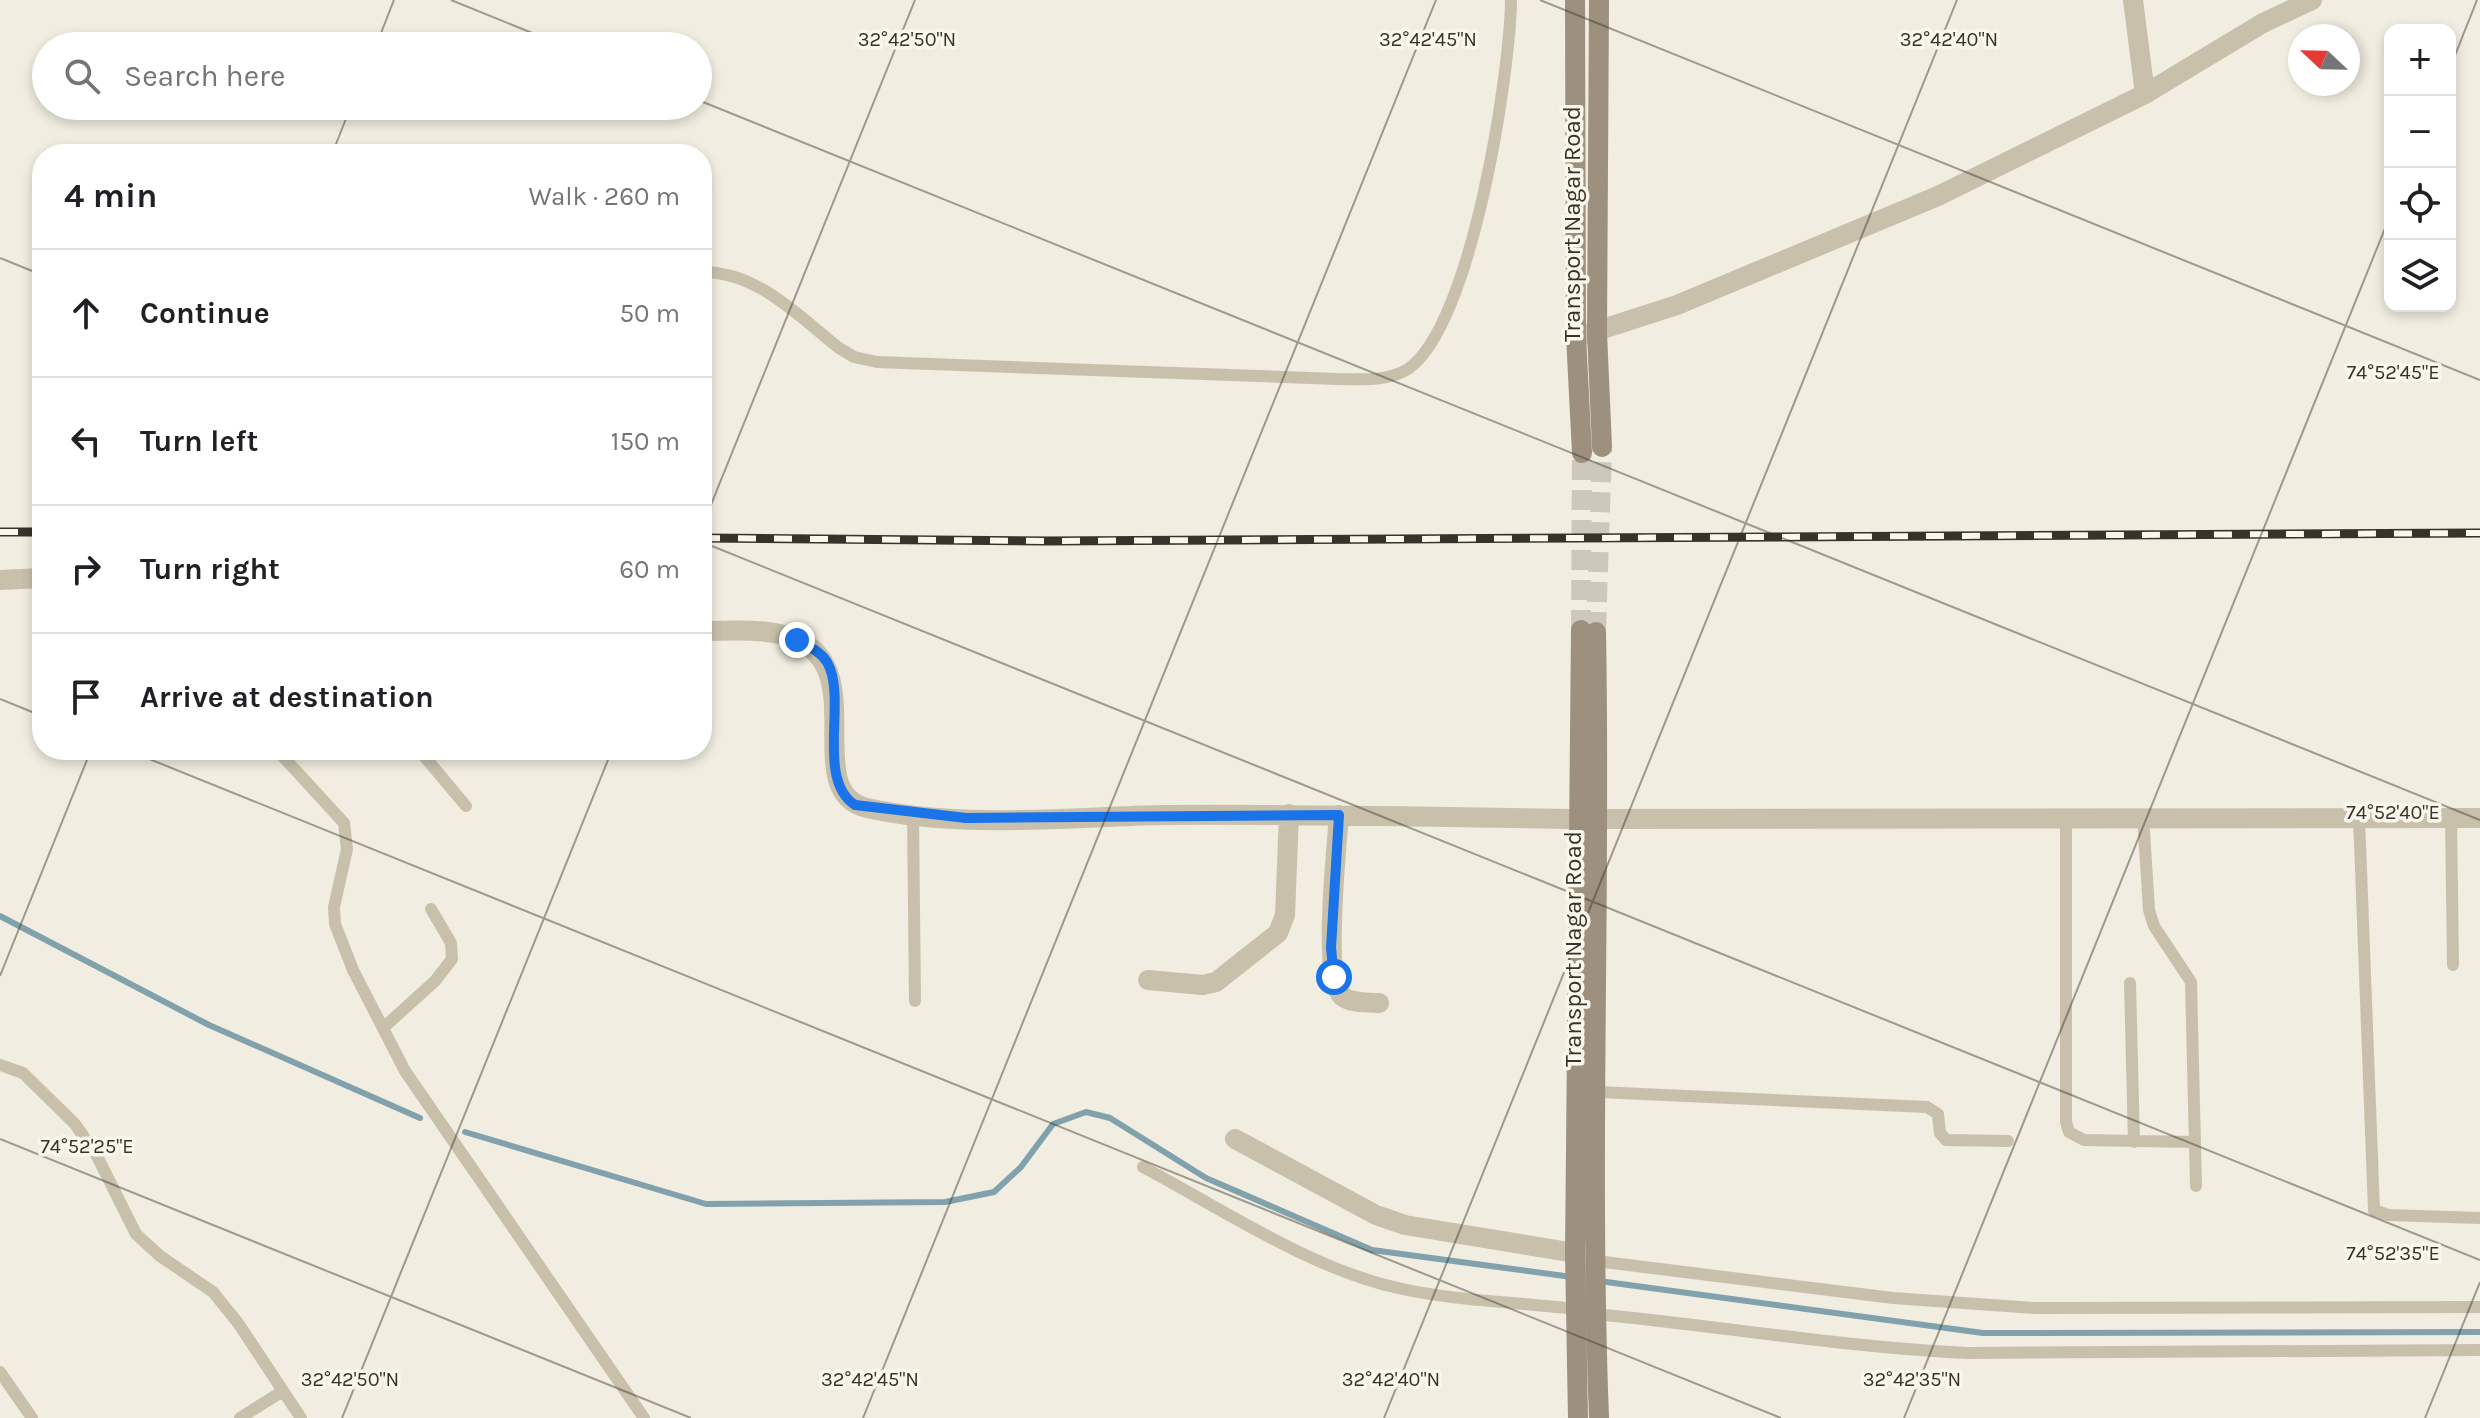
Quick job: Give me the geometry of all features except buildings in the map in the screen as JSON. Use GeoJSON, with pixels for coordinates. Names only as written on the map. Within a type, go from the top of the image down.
{"type":"FeatureCollection","features":[{"type":"Feature","properties":{"kind":"main road","name":"Transport Nagar Road"},"geometry":{"type":"LineString","coordinates":[[1575,0],[1576,336],[1592,450],[1597,333],[1599,0]]}},
{"type":"Feature","properties":{"kind":"main road","name":"Transport Nagar Road"},"geometry":{"type":"LineString","coordinates":[[1585,1308],[1596,1264],[1598,1092],[1590,819],[1589,631]]}},
{"type":"Feature","properties":{"kind":"main road"},"geometry":{"type":"LineString","coordinates":[[1590,819],[1575,1259],[1585,1308],[1599,1418]]}},
{"type":"Feature","properties":{"kind":"main road"},"geometry":{"type":"LineString","coordinates":[[1578,1418],[1585,1308]]}},
{"type":"Feature","properties":{"kind":"street"},"geometry":{"type":"LineString","coordinates":[[2133,0],[2145,94]]}},
{"type":"Feature","properties":{"kind":"street"},"geometry":{"type":"LineString","coordinates":[[1576,336],[1597,333],[1677,305],[1938,196],[2145,94],[2263,23],[2312,0]]}},
{"type":"Feature","properties":{"kind":"street"},"geometry":{"type":"LineString","coordinates":[[0,580],[32,578]]}},
{"type":"Feature","properties":{"kind":"street"},"geometry":{"type":"LineString","coordinates":[[712,631],[772,633],[797,640],[816,651],[831,673],[837,773],[842,792],[855,805],[913,814],[966,818],[1289,814],[1590,819],[2480,818]]}},
{"type":"Feature","properties":{"kind":"street"},"geometry":{"type":"LineString","coordinates":[[1148,980],[1193,985],[1216,982],[1278,933],[1285,915],[1289,814]]}},
{"type":"Feature","properties":{"kind":"street"},"geometry":{"type":"LineString","coordinates":[[1339,815],[1331,948],[1334,977],[1339,994],[1346,999],[1379,1003]]}},
{"type":"Feature","properties":{"kind":"street"},"geometry":{"type":"LineString","coordinates":[[1235,1139],[1376,1215],[1405,1225],[1575,1259]]}},
{"type":"Feature","properties":{"kind":"lane"},"geometry":{"type":"LineString","coordinates":[[712,272],[747,278],[839,348],[854,357],[877,362],[1377,380],[1406,370],[1429,350],[1451,307],[1483,192],[1501,94],[1511,0]]}},
{"type":"Feature","properties":{"kind":"lane"},"geometry":{"type":"LineString","coordinates":[[286,760],[344,823],[347,849],[334,907],[335,924],[353,970],[405,1071],[644,1418]]}},
{"type":"Feature","properties":{"kind":"lane"},"geometry":{"type":"LineString","coordinates":[[427,760],[466,806]]}},
{"type":"Feature","properties":{"kind":"lane"},"geometry":{"type":"LineString","coordinates":[[913,814],[915,1001]]}},
{"type":"Feature","properties":{"kind":"lane"},"geometry":{"type":"LineString","coordinates":[[2143,816],[2151,918],[2191,982],[2196,1186]]}},
{"type":"Feature","properties":{"kind":"lane"},"geometry":{"type":"LineString","coordinates":[[2066,817],[2066,1122],[2069,1132],[2084,1140],[2195,1142]]}},
{"type":"Feature","properties":{"kind":"lane"},"geometry":{"type":"LineString","coordinates":[[2359,817],[2374,1210],[2388,1215],[2480,1218]]}},
{"type":"Feature","properties":{"kind":"lane"},"geometry":{"type":"LineString","coordinates":[[2451,818],[2453,965]]}},
{"type":"Feature","properties":{"kind":"lane"},"geometry":{"type":"LineString","coordinates":[[383,1028],[435,981],[452,959],[451,943],[431,909]]}},
{"type":"Feature","properties":{"kind":"lane"},"geometry":{"type":"LineString","coordinates":[[2130,983],[2134,1142]]}},
{"type":"Feature","properties":{"kind":"lane"},"geometry":{"type":"LineString","coordinates":[[0,1065],[23,1073],[75,1124],[97,1156],[136,1234],[160,1256],[213,1292],[238,1323],[301,1418]]}},
{"type":"Feature","properties":{"kind":"lane"},"geometry":{"type":"LineString","coordinates":[[1598,1092],[1927,1107],[1938,1114],[1940,1133],[1946,1140],[2008,1141]]}},
{"type":"Feature","properties":{"kind":"lane"},"geometry":{"type":"LineString","coordinates":[[1143,1167],[1307,1254],[1398,1288],[1937,1351],[2480,1350]]}},
{"type":"Feature","properties":{"kind":"lane"},"geometry":{"type":"LineString","coordinates":[[1596,1264],[1893,1298],[2035,1308],[2480,1307]]}},
{"type":"Feature","properties":{"kind":"lane"},"geometry":{"type":"LineString","coordinates":[[0,1372],[32,1418]]}},
{"type":"Feature","properties":{"kind":"lane"},"geometry":{"type":"LineString","coordinates":[[240,1418],[283,1391]]}},
{"type":"Feature","properties":{"kind":"waterway"},"geometry":{"type":"LineString","coordinates":[[0,916],[209,1025],[420,1118]]}},
{"type":"Feature","properties":{"kind":"waterway"},"geometry":{"type":"LineString","coordinates":[[465,1132],[706,1204],[945,1202],[994,1192],[1021,1167],[1053,1124],[1086,1112],[1110,1118],[1206,1178],[1372,1250],[1572,1277]]}},
{"type":"Feature","properties":{"kind":"waterway"},"geometry":{"type":"LineString","coordinates":[[1599,1281],[1983,1333],[2480,1332]]}},
{"type":"Feature","properties":{"kind":"tunnel"},"geometry":{"type":"LineString","coordinates":[[1596,632],[1602,447]]}},
{"type":"Feature","properties":{"kind":"tunnel"},"geometry":{"type":"LineString","coordinates":[[1581,630],[1582,453]]}},
{"type":"Feature","properties":{"kind":"railway"},"geometry":{"type":"LineString","coordinates":[[0,532],[32,532]]}},
{"type":"Feature","properties":{"kind":"railway"},"geometry":{"type":"LineString","coordinates":[[712,538],[1048,541],[2480,533]]}},
{"type":"Feature","properties":{"kind":"route"},"geometry":{"type":"LineString","coordinates":[[797,640],[816,651],[827,662],[831,673],[837,773],[842,792],[855,805],[966,818],[1339,815],[1331,948],[1334,977]]}}]}
